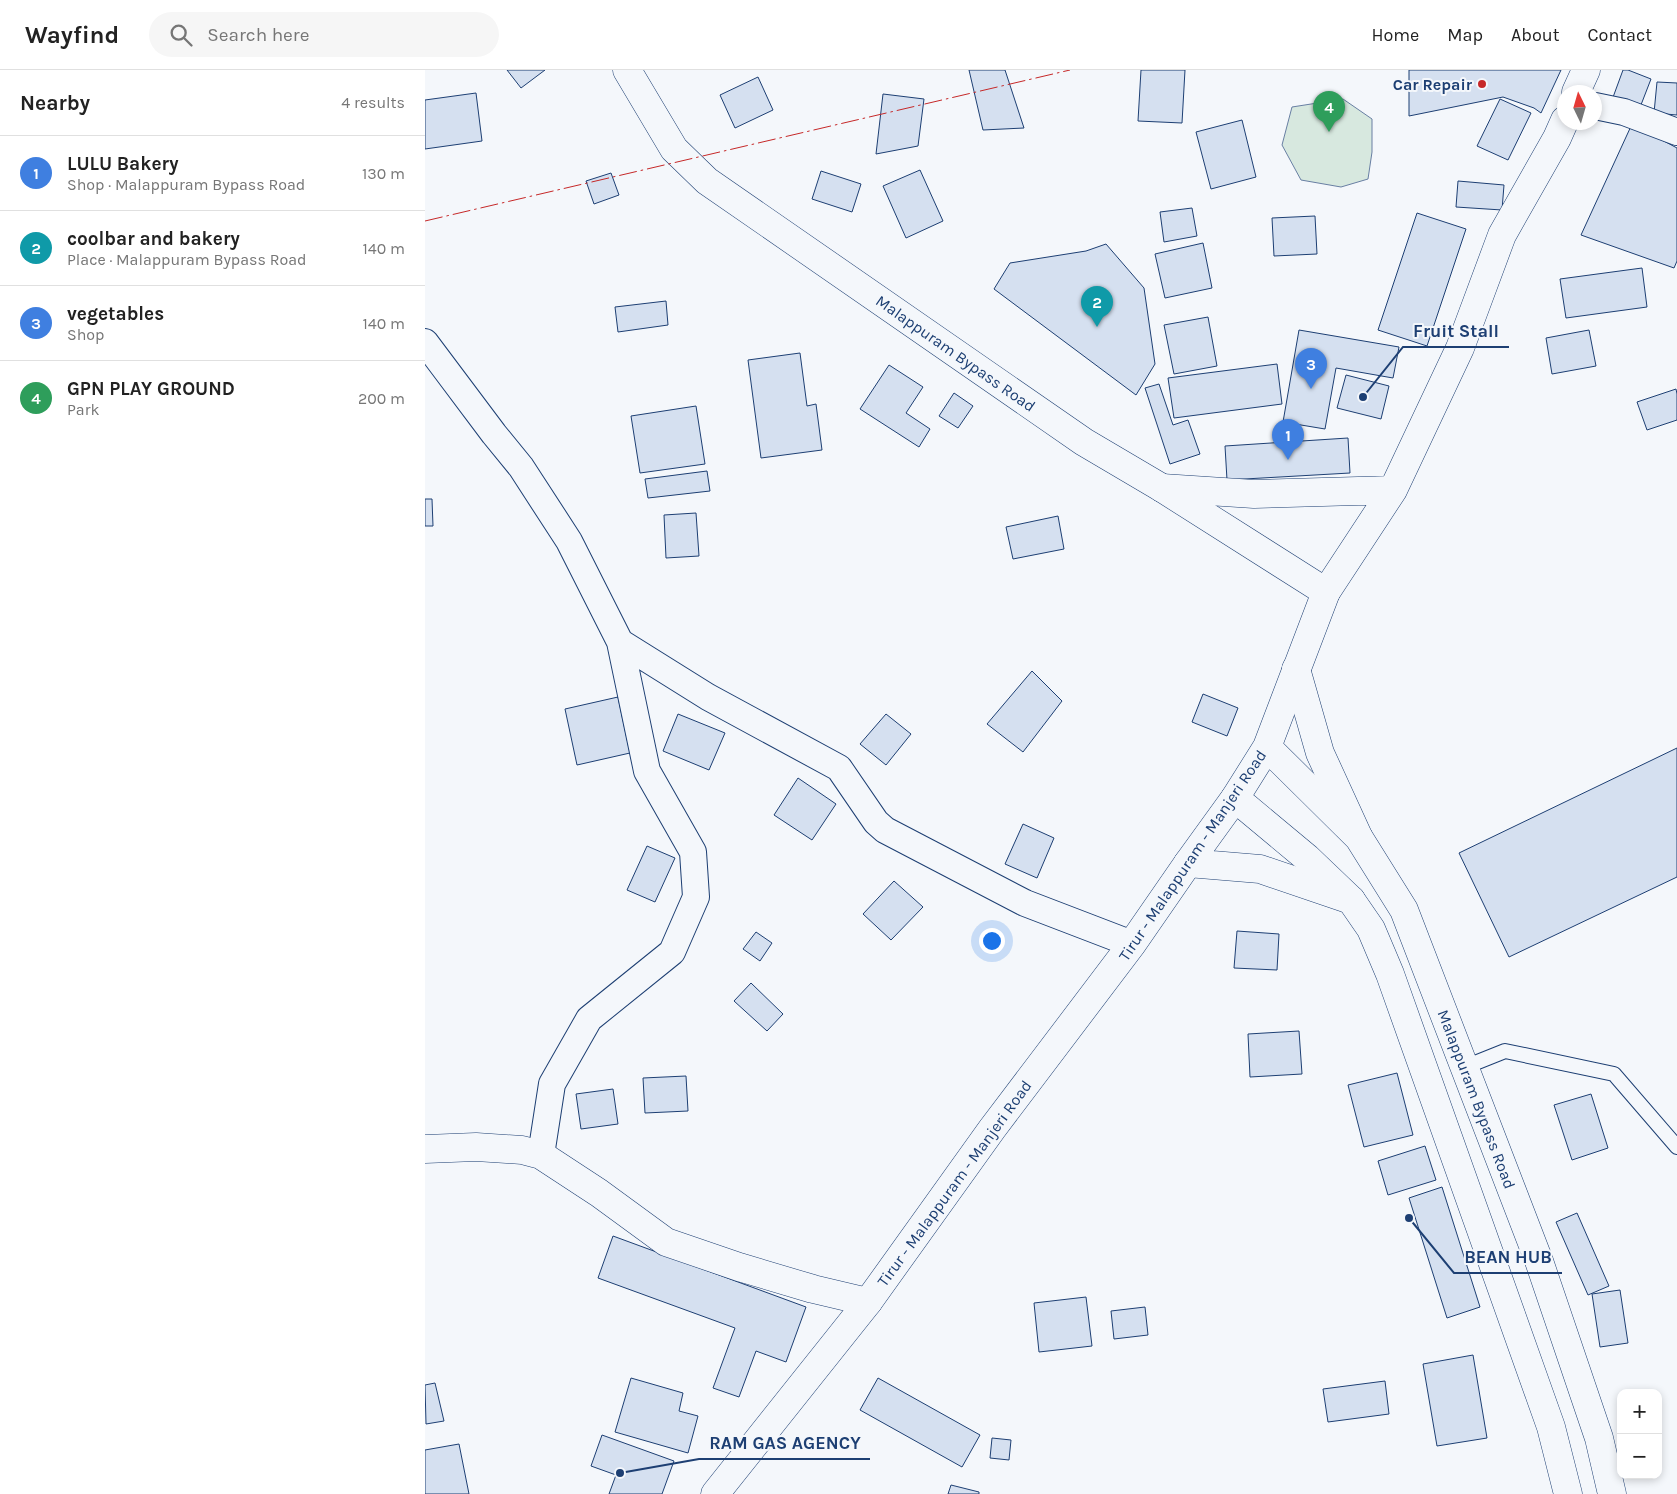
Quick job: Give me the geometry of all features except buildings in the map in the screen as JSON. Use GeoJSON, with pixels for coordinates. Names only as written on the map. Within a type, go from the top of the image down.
{"type":"FeatureCollection","features":[{"type":"Feature","properties":{"kind":"main road","name":"Malappuram Bypass Road"},"geometry":{"type":"LineString","coordinates":[[627,70],[674,149],[707,181],[1084,442],[1162,488],[1326,592]]}},
{"type":"Feature","properties":{"kind":"main road"},"geometry":{"type":"LineString","coordinates":[[1579,85],[1586,70]]}},
{"type":"Feature","properties":{"kind":"main road","name":"Tirur - Malappuram - Manjeri Road"},"geometry":{"type":"LineString","coordinates":[[715,1494],[868,1302],[992,1129],[1132,944],[1235,798],[1267,747],[1326,592],[1393,490],[1459,348],[1502,235],[1561,130]]}},
{"type":"Feature","properties":{"kind":"main road"},"geometry":{"type":"LineString","coordinates":[[1162,488],[1254,494],[1393,490]]}},
{"type":"Feature","properties":{"kind":"main road"},"geometry":{"type":"LineString","coordinates":[[1297,669],[1320,753],[1359,838]]}},
{"type":"Feature","properties":{"kind":"main road","name":"Malappuram Bypass Road"},"geometry":{"type":"LineString","coordinates":[[1267,747],[1359,838],[1404,910],[1539,1261],[1599,1438],[1612,1494]]}},
{"type":"Feature","properties":{"kind":"main road"},"geometry":{"type":"LineString","coordinates":[[1235,798],[1307,858],[1351,900],[1371,929],[1391,974],[1551,1428],[1568,1494]]}},
{"type":"Feature","properties":{"kind":"main road"},"geometry":{"type":"LineString","coordinates":[[1188,863],[1260,869],[1351,900]]}},
{"type":"Feature","properties":{"kind":"main road"},"geometry":{"type":"LineString","coordinates":[[425,1149],[476,1146],[522,1150],[541,1155],[599,1192],[666,1242],[785,1280],[868,1302]]}},
{"type":"Feature","properties":{"kind":"street"},"geometry":{"type":"LineString","coordinates":[[1602,107],[1624,112],[1677,132]]}},
{"type":"Feature","properties":{"kind":"street"},"geometry":{"type":"LineString","coordinates":[[425,342],[521,467],[569,541],[620,642],[647,771],[693,852],[696,897],[672,952],[589,1019],[551,1084],[541,1155]]}},
{"type":"Feature","properties":{"kind":"street"},"geometry":{"type":"LineString","coordinates":[[620,642],[708,697],[839,768],[876,822],[885,830],[1025,903],[1132,944]]}},
{"type":"Feature","properties":{"kind":"lane"},"geometry":{"type":"LineString","coordinates":[[1465,1067],[1505,1050],[1614,1074],[1677,1147]]}},
{"type":"Feature","properties":{"kind":"shaded area"},"geometry":{"type":"Polygon","coordinates":[[[1343,99],[1372,119],[1372,152],[1368,179],[1341,187],[1301,180],[1282,145],[1292,107],[1343,99]]]}},
{"type":"Feature","properties":{"kind":"power"},"geometry":{"type":"LineString","coordinates":[[425,221],[1070,70]]}},
{"type":"Feature","properties":{"kind":"place","name":"Car Repair"},"geometry":{"type":"Point","coordinates":[1482,84]}},
{"type":"Feature","properties":{"kind":"place","name":"GPN PLAY GROUND"},"geometry":{"type":"Point","coordinates":[1329,132]}},
{"type":"Feature","properties":{"kind":"place","name":"coolbar and bakery"},"geometry":{"type":"Point","coordinates":[1097,327]}},
{"type":"Feature","properties":{"kind":"place","name":"vegetables"},"geometry":{"type":"Point","coordinates":[1311,389]}},
{"type":"Feature","properties":{"kind":"place","name":"Fruit Stall"},"geometry":{"type":"Point","coordinates":[1363,397]}},
{"type":"Feature","properties":{"kind":"place","name":"LULU Bakery"},"geometry":{"type":"Point","coordinates":[1288,460]}},
{"type":"Feature","properties":{"kind":"place","name":"BEAN HUB"},"geometry":{"type":"Point","coordinates":[1409,1218]}},
{"type":"Feature","properties":{"kind":"place","name":"RAM GAS AGENCY"},"geometry":{"type":"Point","coordinates":[620,1473]}}]}
